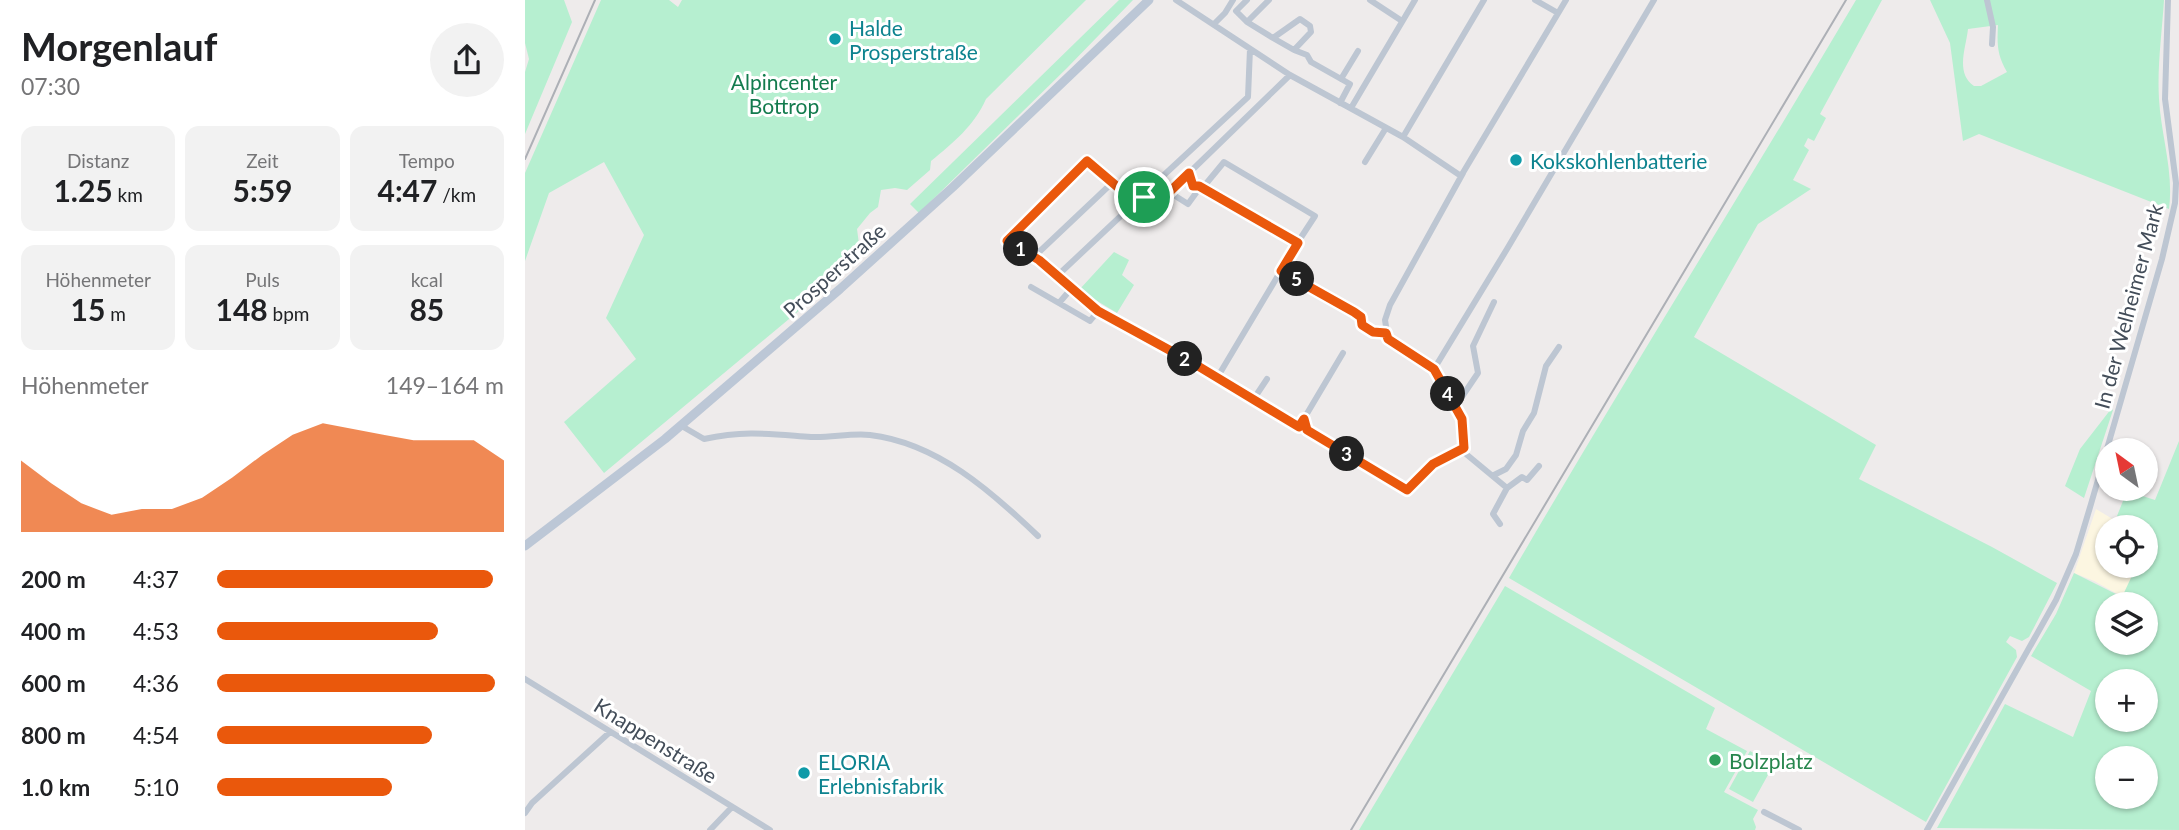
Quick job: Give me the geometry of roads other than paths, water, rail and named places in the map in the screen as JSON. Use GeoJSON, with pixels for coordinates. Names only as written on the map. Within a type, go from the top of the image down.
{"type":"FeatureCollection","features":[{"type":"Feature","properties":{"kind":"main road","name":"Prosperstraße"},"geometry":{"type":"LineString","coordinates":[[525,546],[680,425],[887,247],[1149,0]]}},
{"type":"Feature","properties":{"kind":"street"},"geometry":{"type":"LineString","coordinates":[[1176,0],[1290,75],[1403,136],[1461,176],[1464,170]]}},
{"type":"Feature","properties":{"kind":"street"},"geometry":{"type":"LineString","coordinates":[[1214,24],[1233,0]]}},
{"type":"Feature","properties":{"kind":"street"},"geometry":{"type":"LineString","coordinates":[[1247,0],[1236,11],[1247,22],[1307,55],[1311,62],[1350,84],[1340,103]]}},
{"type":"Feature","properties":{"kind":"street"},"geometry":{"type":"LineString","coordinates":[[1247,22],[1269,0]]}},
{"type":"Feature","properties":{"kind":"street"},"geometry":{"type":"LineString","coordinates":[[1370,0],[1402,21]]}},
{"type":"Feature","properties":{"kind":"street"},"geometry":{"type":"LineString","coordinates":[[1351,108],[1415,0]]}},
{"type":"Feature","properties":{"kind":"street"},"geometry":{"type":"LineString","coordinates":[[1403,136],[1484,0]]}},
{"type":"Feature","properties":{"kind":"street"},"geometry":{"type":"LineString","coordinates":[[1535,0],[1558,13]]}},
{"type":"Feature","properties":{"kind":"street"},"geometry":{"type":"LineString","coordinates":[[1549,8],[1554,0]]}},
{"type":"Feature","properties":{"kind":"street"},"geometry":{"type":"LineString","coordinates":[[1507,488],[1466,454],[1462,419],[1434,369],[1388,339],[1385,320],[1390,305],[1464,170],[1566,0]]}},
{"type":"Feature","properties":{"kind":"street"},"geometry":{"type":"LineString","coordinates":[[1434,369],[1654,0]]}},
{"type":"Feature","properties":{"kind":"street"},"geometry":{"type":"LineString","coordinates":[[1987,0],[1993,27],[1992,44]]}},
{"type":"Feature","properties":{"kind":"street","name":"In der Welheimer Mark"},"geometry":{"type":"LineString","coordinates":[[1927,830],[2056,600],[2091,504],[2162,259],[2175,203],[2176,183],[2165,99],[2168,0]]}},
{"type":"Feature","properties":{"kind":"street"},"geometry":{"type":"LineString","coordinates":[[1273,38],[1300,19],[1304,21],[1310,26],[1311,32],[1294,50]]}},
{"type":"Feature","properties":{"kind":"street"},"geometry":{"type":"LineString","coordinates":[[1057,276],[1248,97],[1250,49]]}},
{"type":"Feature","properties":{"kind":"street"},"geometry":{"type":"LineString","coordinates":[[1341,79],[1358,51]]}},
{"type":"Feature","properties":{"kind":"street"},"geometry":{"type":"LineString","coordinates":[[1290,75],[1155,206],[1142,197],[1127,195],[1087,161],[1007,241],[1039,260],[1098,311],[1299,427],[1343,353]]}},
{"type":"Feature","properties":{"kind":"street"},"geometry":{"type":"LineString","coordinates":[[1365,162],[1387,128]]}},
{"type":"Feature","properties":{"kind":"street"},"geometry":{"type":"LineString","coordinates":[[1196,186],[1205,185],[1224,162],[1315,216],[1217,378]]}},
{"type":"Feature","properties":{"kind":"street"},"geometry":{"type":"LineString","coordinates":[[1169,192],[1188,204],[1196,193],[1196,186],[1189,173]]}},
{"type":"Feature","properties":{"kind":"street"},"geometry":{"type":"LineString","coordinates":[[1039,260],[1038,253],[1112,183]]}},
{"type":"Feature","properties":{"kind":"street"},"geometry":{"type":"LineString","coordinates":[[1196,186],[1298,243]]}},
{"type":"Feature","properties":{"kind":"street"},"geometry":{"type":"LineString","coordinates":[[1281,271],[1354,312],[1361,317],[1362,325],[1373,332],[1386,333]]}},
{"type":"Feature","properties":{"kind":"street"},"geometry":{"type":"LineString","coordinates":[[1031,287],[1090,321],[1098,311]]}},
{"type":"Feature","properties":{"kind":"street"},"geometry":{"type":"LineString","coordinates":[[1059,303],[1071,289]]}},
{"type":"Feature","properties":{"kind":"street"},"geometry":{"type":"LineString","coordinates":[[1455,407],[1478,373],[1473,346],[1494,302]]}},
{"type":"Feature","properties":{"kind":"street"},"geometry":{"type":"LineString","coordinates":[[1494,475],[1506,469],[1516,455],[1523,432],[1534,413],[1544,371],[1559,347]]}},
{"type":"Feature","properties":{"kind":"street"},"geometry":{"type":"LineString","coordinates":[[1253,400],[1267,379]]}},
{"type":"Feature","properties":{"kind":"street"},"geometry":{"type":"LineString","coordinates":[[1304,419],[1307,430],[1407,490],[1433,464],[1464,448]]}},
{"type":"Feature","properties":{"kind":"street"},"geometry":{"type":"LineString","coordinates":[[680,425],[704,439],[736,433],[815,437],[871,435],[912,446],[946,461],[973,480],[1038,536]]}},
{"type":"Feature","properties":{"kind":"street"},"geometry":{"type":"LineString","coordinates":[[1500,524],[1493,514],[1507,488],[1522,477],[1527,480],[1539,466]]}},
{"type":"Feature","properties":{"kind":"street","name":"Knappenstraße"},"geometry":{"type":"LineString","coordinates":[[525,679],[770,830]]}},
{"type":"Feature","properties":{"kind":"street"},"geometry":{"type":"LineString","coordinates":[[526,809],[610,732]]}},
{"type":"Feature","properties":{"kind":"street"},"geometry":{"type":"LineString","coordinates":[[710,830],[732,807]]}},
{"type":"Feature","properties":{"kind":"street"},"geometry":{"type":"LineString","coordinates":[[1764,812],[1799,830]]}},
{"type":"Feature","properties":{"kind":"railway"},"geometry":{"type":"LineString","coordinates":[[525,159],[595,0]]}},
{"type":"Feature","properties":{"kind":"railway"},"geometry":{"type":"LineString","coordinates":[[1351,830],[1846,0]]}},
{"type":"Feature","properties":{"kind":"place","name":"Halde Prosperstraße"},"geometry":{"type":"Point","coordinates":[835,39]}},
{"type":"Feature","properties":{"kind":"place","name":"Kokskohlenbatterie"},"geometry":{"type":"Point","coordinates":[1516,160]}},
{"type":"Feature","properties":{"kind":"place","name":"Bolzplatz"},"geometry":{"type":"Point","coordinates":[1715,760]}},
{"type":"Feature","properties":{"kind":"place","name":"ELORIA Erlebnisfabrik"},"geometry":{"type":"Point","coordinates":[804,773]}},
{"type":"Feature","properties":{"kind":"park label","name":"Alpincenter Bottrop"},"geometry":{"type":"Point","coordinates":[784,93]}}]}
